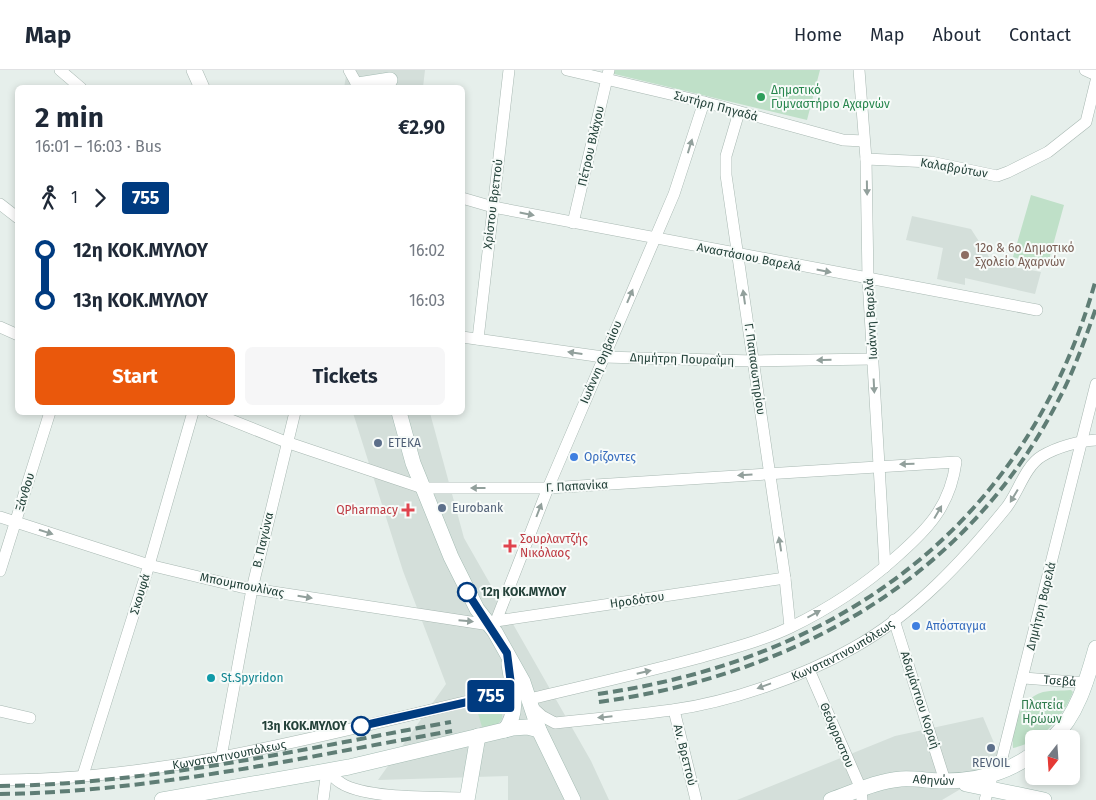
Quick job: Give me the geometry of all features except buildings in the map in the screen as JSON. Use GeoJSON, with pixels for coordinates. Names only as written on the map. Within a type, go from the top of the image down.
{"type":"FeatureCollection","features":[{"type":"Feature","properties":{"kind":"main road"},"geometry":{"type":"LineString","coordinates":[[194,70],[201,85]]}},
{"type":"Feature","properties":{"kind":"main road"},"geometry":{"type":"LineString","coordinates":[[363,85],[390,79]]}},
{"type":"Feature","properties":{"kind":"main road"},"geometry":{"type":"LineString","coordinates":[[400,415],[423,488],[468,593],[477,610],[493,623],[530,703],[539,730],[573,800]]}},
{"type":"Feature","properties":{"kind":"main road"},"geometry":{"type":"LineString","coordinates":[[1059,730],[1091,685],[1096,648]]}},
{"type":"Feature","properties":{"kind":"main road"},"geometry":{"type":"LineString","coordinates":[[505,730],[511,722],[514,708],[507,653]]}},
{"type":"Feature","properties":{"kind":"main road"},"geometry":{"type":"LineString","coordinates":[[162,800],[217,795],[505,730],[527,727],[539,730]]}},
{"type":"Feature","properties":{"kind":"main road"},"geometry":{"type":"LineString","coordinates":[[467,799],[478,736]]}},
{"type":"Feature","properties":{"kind":"main road"},"geometry":{"type":"LineString","coordinates":[[992,783],[1025,759]]}},
{"type":"Feature","properties":{"kind":"main road"},"geometry":{"type":"LineString","coordinates":[[1018,792],[1014,774],[1019,763]]}},
{"type":"Feature","properties":{"kind":"main road","name":"Αθηνών"},"geometry":{"type":"LineString","coordinates":[[831,800],[862,795],[901,779],[992,783]]}},
{"type":"Feature","properties":{"kind":"main road"},"geometry":{"type":"LineString","coordinates":[[992,783],[1006,784],[1018,792],[1044,800]]}},
{"type":"Feature","properties":{"kind":"street"},"geometry":{"type":"LineString","coordinates":[[60,70],[78,85]]}},
{"type":"Feature","properties":{"kind":"street"},"geometry":{"type":"LineString","coordinates":[[349,70],[358,85]]}},
{"type":"Feature","properties":{"kind":"street","name":"Χρίστου Βρεττού"},"geometry":{"type":"LineString","coordinates":[[478,339],[509,70]]}},
{"type":"Feature","properties":{"kind":"street","name":"Σωτήρη Πηγαδά"},"geometry":{"type":"LineString","coordinates":[[567,70],[608,74],[843,140],[864,141]]}},
{"type":"Feature","properties":{"kind":"street","name":"Ιωάννη Βαρελά"},"geometry":{"type":"LineString","coordinates":[[859,70],[866,159],[868,279],[885,567]]}},
{"type":"Feature","properties":{"kind":"street"},"geometry":{"type":"LineString","coordinates":[[1085,70],[1096,75]]}},
{"type":"Feature","properties":{"kind":"street","name":"Πέτρου Βλάχου"},"geometry":{"type":"LineString","coordinates":[[573,223],[608,74]]}},
{"type":"Feature","properties":{"kind":"street","name":"Καλαβρύτων"},"geometry":{"type":"LineString","coordinates":[[866,159],[931,162],[997,176],[1048,152],[1086,122],[1096,81]]}},
{"type":"Feature","properties":{"kind":"street","name":"Ιωάννη Θηβαίου"},"geometry":{"type":"LineString","coordinates":[[493,623],[676,186],[704,102]]}},
{"type":"Feature","properties":{"kind":"street","name":"Γ. Παπασωτηρίου"},"geometry":{"type":"LineString","coordinates":[[739,112],[726,156],[726,174],[785,578],[790,627]]}},
{"type":"Feature","properties":{"kind":"street","name":"Αναστάσιου Βαρελά"},"geometry":{"type":"LineString","coordinates":[[465,199],[493,208],[1037,310]]}},
{"type":"Feature","properties":{"kind":"street"},"geometry":{"type":"LineString","coordinates":[[0,204],[15,216]]}},
{"type":"Feature","properties":{"kind":"street"},"geometry":{"type":"LineString","coordinates":[[0,328],[15,333]]}},
{"type":"Feature","properties":{"kind":"street","name":"Δημήτρη Πουραΐμη"},"geometry":{"type":"LineString","coordinates":[[465,337],[603,357],[754,361],[873,359]]}},
{"type":"Feature","properties":{"kind":"street"},"geometry":{"type":"LineString","coordinates":[[1082,440],[1096,384]]}},
{"type":"Feature","properties":{"kind":"street","name":"Ξάνθου"},"geometry":{"type":"LineString","coordinates":[[0,571],[49,415]]}},
{"type":"Feature","properties":{"kind":"street","name":"Σκουφά"},"geometry":{"type":"LineString","coordinates":[[83,775],[149,565],[192,415]]}},
{"type":"Feature","properties":{"kind":"street","name":"Γ. Παπανίκα"},"geometry":{"type":"LineString","coordinates":[[218,415],[286,442],[423,488],[548,488],[956,462],[953,482],[938,515],[916,539],[885,567]]}},
{"type":"Feature","properties":{"kind":"street","name":"Β. Παγώνα"},"geometry":{"type":"LineString","coordinates":[[221,758],[252,589],[286,442],[294,415]]}},
{"type":"Feature","properties":{"kind":"street","name":"Κωνσταντινουπόλεως"},"geometry":{"type":"LineString","coordinates":[[530,703],[542,716],[555,723],[674,710],[749,691],[809,670],[854,648],[894,620],[964,559],[1009,504],[1032,465],[1041,456],[1082,440],[1096,440]]}},
{"type":"Feature","properties":{"kind":"street","name":"Δημήτρη Βαρελά"},"geometry":{"type":"LineString","coordinates":[[992,783],[1002,758],[1024,678],[1082,440]]}},
{"type":"Feature","properties":{"kind":"street","name":"Μπουμπουλίνας"},"geometry":{"type":"LineString","coordinates":[[0,517],[149,565],[252,589],[493,623]]}},
{"type":"Feature","properties":{"kind":"street"},"geometry":{"type":"LineString","coordinates":[[530,703],[740,646],[790,627],[846,596],[885,567]]}},
{"type":"Feature","properties":{"kind":"street","name":"Ηροδότου"},"geometry":{"type":"LineString","coordinates":[[493,623],[785,578]]}},
{"type":"Feature","properties":{"kind":"street","name":"Αδαμάντιου Κοραή"},"geometry":{"type":"LineString","coordinates":[[894,620],[945,781]]}},
{"type":"Feature","properties":{"kind":"street","name":"Θεόφραστου"},"geometry":{"type":"LineString","coordinates":[[809,670],[862,795]]}},
{"type":"Feature","properties":{"kind":"street","name":"Τσεβά"},"geometry":{"type":"LineString","coordinates":[[1024,678],[1091,685]]}},
{"type":"Feature","properties":{"kind":"street","name":"Κωνσταντινουπόλεως"},"geometry":{"type":"LineString","coordinates":[[0,780],[83,775],[221,758],[512,692]]}},
{"type":"Feature","properties":{"kind":"street","name":"Αν. Βρεττού"},"geometry":{"type":"LineString","coordinates":[[674,710],[696,800]]}},
{"type":"Feature","properties":{"kind":"street"},"geometry":{"type":"LineString","coordinates":[[0,711],[30,718]]}},
{"type":"Feature","properties":{"kind":"street"},"geometry":{"type":"LineString","coordinates":[[327,770],[341,784],[355,789],[393,795],[467,799]]}},
{"type":"Feature","properties":{"kind":"street"},"geometry":{"type":"LineString","coordinates":[[323,800],[327,770]]}},
{"type":"Feature","properties":{"kind":"shaded area"},"geometry":{"type":"Polygon","coordinates":[[[347,70],[425,70],[423,85],[344,85],[347,70]]]}},
{"type":"Feature","properties":{"kind":"shaded area","name":"12ο & 6ο Δημοτικό Σχολείο Αχαρνών"},"geometry":{"type":"Polygon","coordinates":[[[912,216],[971,229],[993,263],[1041,272],[1035,294],[965,278],[965,285],[937,279],[943,248],[906,240],[912,216]]]}},
{"type":"Feature","properties":{"kind":"shaded area"},"geometry":{"type":"Polygon","coordinates":[[[354,415],[431,415],[464,538],[591,761],[609,800],[508,800],[508,776],[378,780],[446,684],[403,571],[354,415]]]}},
{"type":"Feature","properties":{"kind":"shaded area"},"geometry":{"type":"Polygon","coordinates":[[[983,717],[1003,764],[942,800],[737,800],[895,736],[983,717]]]}},
{"type":"Feature","properties":{"kind":"green space","name":"Δημοτικό Γυμναστήριο Αχαρνών"},"geometry":{"type":"Polygon","coordinates":[[[611,70],[820,70],[807,120],[610,73],[611,70]]]}},
{"type":"Feature","properties":{"kind":"green space"},"geometry":{"type":"Polygon","coordinates":[[[1031,195],[1064,205],[1047,267],[1013,257],[1031,195]]]}},
{"type":"Feature","properties":{"kind":"green space","name":"Πλατεία Ηρώων"},"geometry":{"type":"Polygon","coordinates":[[[1071,690],[1073,692],[1063,711],[1050,728],[1048,730],[1025,730],[1025,744],[1013,748],[1014,731],[1023,707],[1035,695],[1050,691],[1071,690]]]}},
{"type":"Feature","properties":{"kind":"green space"},"geometry":{"type":"Polygon","coordinates":[[[493,706],[502,710],[502,719],[498,724],[482,727],[477,710],[493,706]]]}},
{"type":"Feature","properties":{"kind":"railway"},"geometry":{"type":"LineString","coordinates":[[598,694],[687,676],[770,649],[845,612],[913,565],[973,508],[1024,442],[1065,365],[1096,279]]}},
{"type":"Feature","properties":{"kind":"railway"},"geometry":{"type":"LineString","coordinates":[[599,702],[671,689],[740,669],[806,642],[868,608],[924,567],[976,518],[1021,463],[1059,399],[1079,355],[1096,308]]}},
{"type":"Feature","properties":{"kind":"railway"},"geometry":{"type":"LineString","coordinates":[[0,786],[57,784],[170,772],[283,754],[451,722]]}},
{"type":"Feature","properties":{"kind":"railway"},"geometry":{"type":"LineString","coordinates":[[0,794],[57,792],[171,780],[227,772],[452,731]]}},
{"type":"Feature","properties":{"kind":"bus line","name":"755"},"geometry":{"type":"LineString","coordinates":[[361,726],[512,692],[507,653],[495,632],[477,610],[467,592]]}},
{"type":"Feature","properties":{"kind":"place","name":"Δημοτικό Γυμναστήριο Αχαρνών"},"geometry":{"type":"Point","coordinates":[761,97]}},
{"type":"Feature","properties":{"kind":"place","name":"12ο & 6ο Δημοτικό Σχολείο Αχαρνών"},"geometry":{"type":"Point","coordinates":[965,255]}},
{"type":"Feature","properties":{"kind":"place","name":"ΕΤΕΚΑ"},"geometry":{"type":"Point","coordinates":[378,443]}},
{"type":"Feature","properties":{"kind":"place","name":"Ορίζοντες"},"geometry":{"type":"Point","coordinates":[574,457]}},
{"type":"Feature","properties":{"kind":"place","name":"Eurobank"},"geometry":{"type":"Point","coordinates":[442,508]}},
{"type":"Feature","properties":{"kind":"place","name":"QPharmacy"},"geometry":{"type":"Point","coordinates":[408,510]}},
{"type":"Feature","properties":{"kind":"place","name":"Σουρλαντζής Νικόλαος"},"geometry":{"type":"Point","coordinates":[510,546]}},
{"type":"Feature","properties":{"kind":"place","name":"12η ΚΟΚ.ΜΥΛΟΥ"},"geometry":{"type":"Point","coordinates":[467,592]}},
{"type":"Feature","properties":{"kind":"place","name":"Απόσταγμα"},"geometry":{"type":"Point","coordinates":[916,626]}},
{"type":"Feature","properties":{"kind":"place","name":"St.Spyridon"},"geometry":{"type":"Point","coordinates":[211,678]}},
{"type":"Feature","properties":{"kind":"place","name":"13η ΚΟΚ.ΜΥΛΟΥ"},"geometry":{"type":"Point","coordinates":[361,726]}},
{"type":"Feature","properties":{"kind":"place","name":"REVOIL"},"geometry":{"type":"Point","coordinates":[991,748]}}]}
